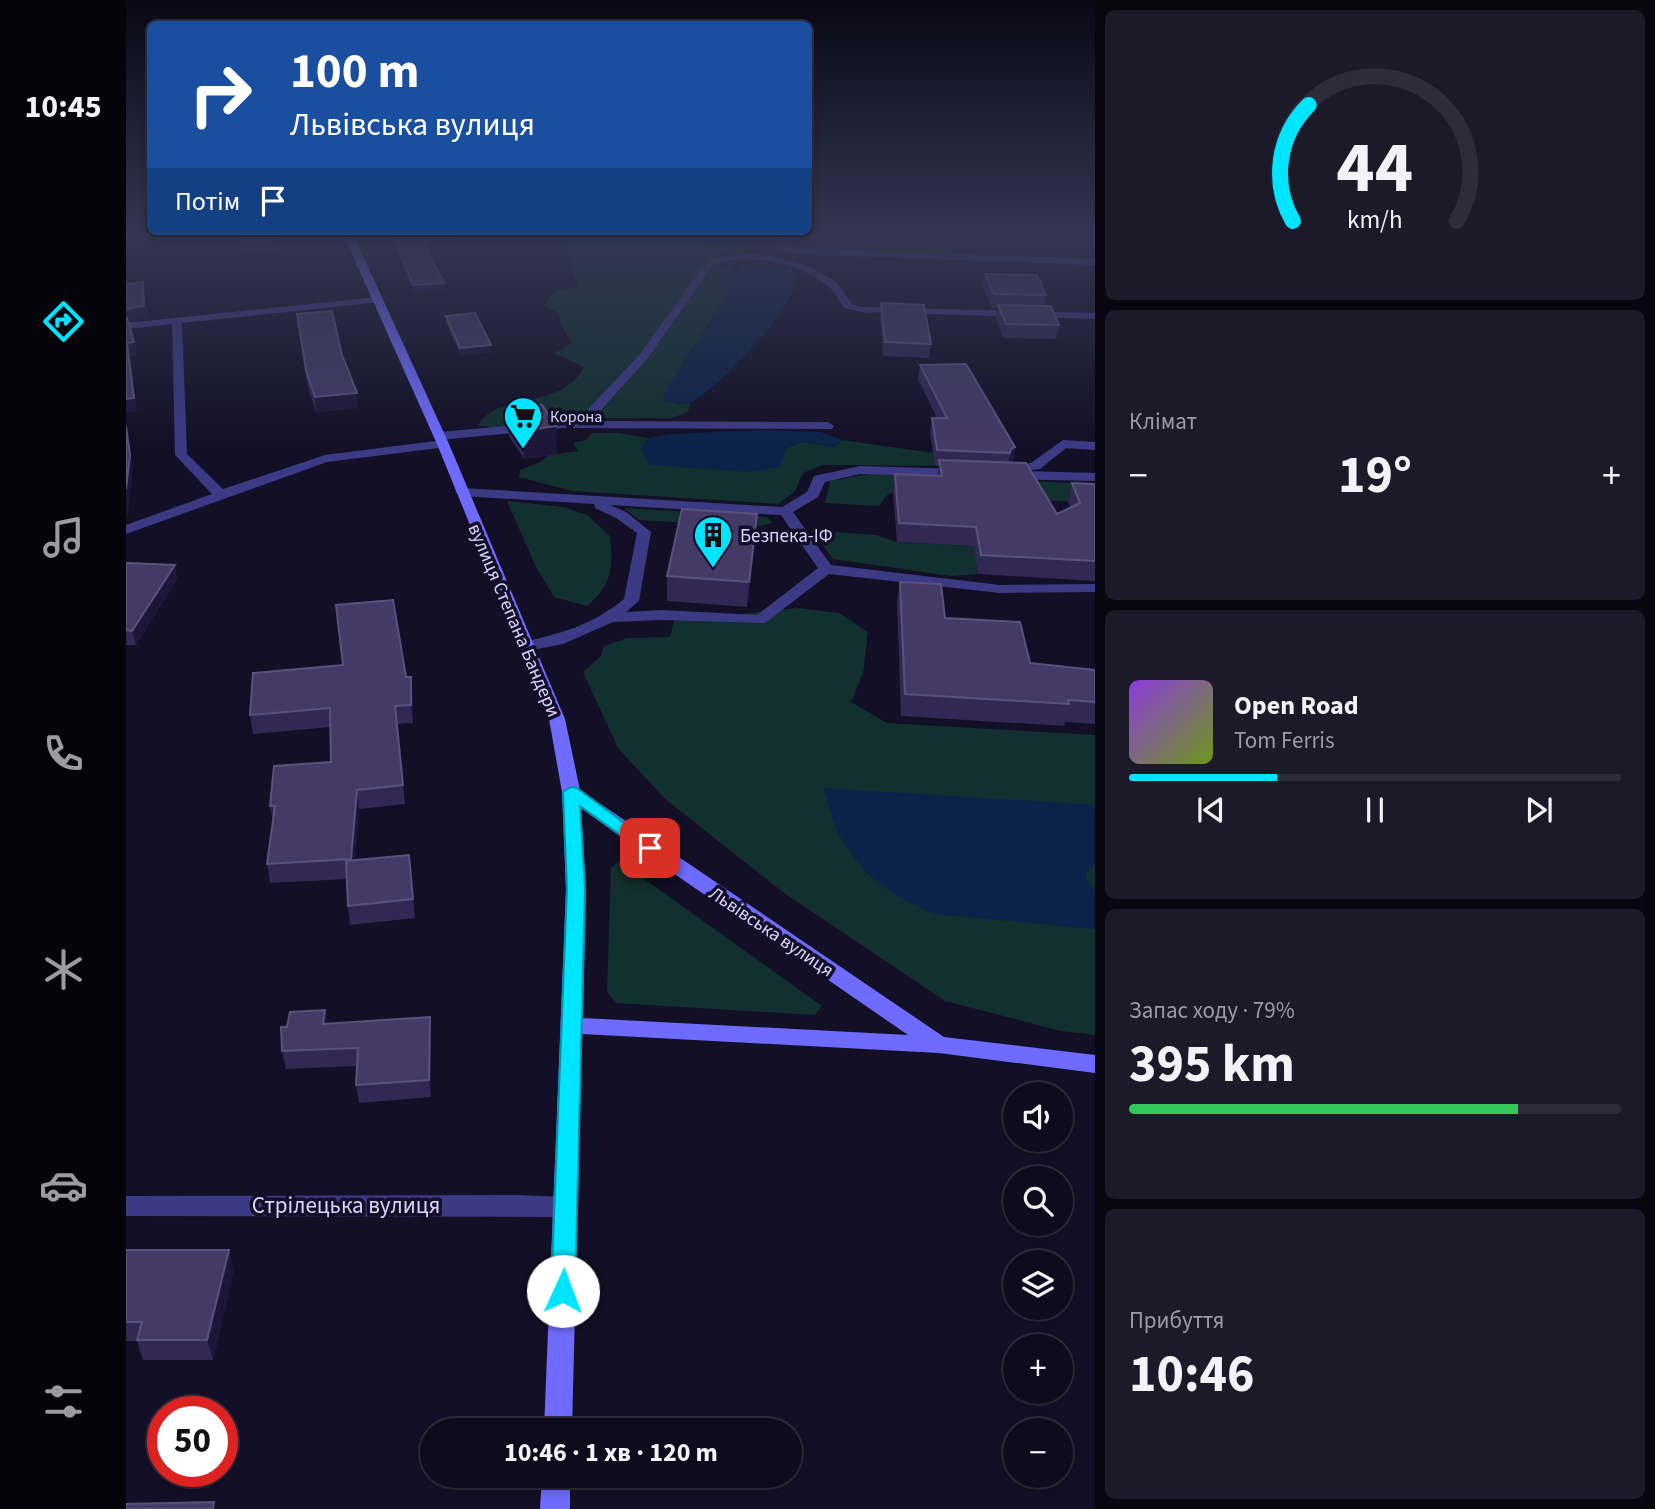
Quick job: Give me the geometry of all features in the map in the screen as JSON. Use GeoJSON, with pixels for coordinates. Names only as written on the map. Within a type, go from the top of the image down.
{"type":"FeatureCollection","features":[{"type":"Feature","properties":{"kind":"main road","name":"вулиця Степана Бандери"},"geometry":{"type":"LineString","coordinates":[[379,304],[441,440],[557,719],[571,792],[576,889],[558,1418]]}},
{"type":"Feature","properties":{"kind":"main road","name":"Львівська вулиця"},"geometry":{"type":"LineString","coordinates":[[571,792],[939,1045]]}},
{"type":"Feature","properties":{"kind":"main road","name":"Львівська вулиця"},"geometry":{"type":"LineString","coordinates":[[570,1025],[939,1045],[1095,1063]]}},
{"type":"Feature","properties":{"kind":"main road"},"geometry":{"type":"LineString","coordinates":[[555,1509],[556,1488]]}},
{"type":"Feature","properties":{"kind":"street"},"geometry":{"type":"LineString","coordinates":[[126,327],[335,304]]}},
{"type":"Feature","properties":{"kind":"street"},"geometry":{"type":"LineString","coordinates":[[581,424],[644,356],[681,304]]}},
{"type":"Feature","properties":{"kind":"street"},"geometry":{"type":"LineString","coordinates":[[847,304],[867,310],[1095,316]]}},
{"type":"Feature","properties":{"kind":"street"},"geometry":{"type":"LineString","coordinates":[[177,321],[181,455],[221,495]]}},
{"type":"Feature","properties":{"kind":"street"},"geometry":{"type":"LineString","coordinates":[[126,530],[242,485],[353,453],[581,424],[828,426]]}},
{"type":"Feature","properties":{"kind":"street"},"geometry":{"type":"LineString","coordinates":[[990,473],[1035,466],[1063,444],[1095,446]]}},
{"type":"Feature","properties":{"kind":"street"},"geometry":{"type":"LineString","coordinates":[[462,492],[785,511],[813,494],[819,479],[860,470],[1095,477]]}},
{"type":"Feature","properties":{"kind":"street"},"geometry":{"type":"LineString","coordinates":[[527,646],[557,641],[610,618],[631,601],[645,532],[621,514],[589,499]]}},
{"type":"Feature","properties":{"kind":"street"},"geometry":{"type":"LineString","coordinates":[[785,511],[826,569]]}},
{"type":"Feature","properties":{"kind":"street"},"geometry":{"type":"LineString","coordinates":[[610,618],[662,615],[760,620],[826,569],[1000,589],[1095,588]]}},
{"type":"Feature","properties":{"kind":"street","name":"Стрілецька вулиця"},"geometry":{"type":"LineString","coordinates":[[126,1206],[518,1205],[566,1208]]}},
{"type":"Feature","properties":{"kind":"green space"},"geometry":{"type":"Polygon","coordinates":[[[721,304],[684,362],[677,404],[690,403],[688,412],[672,418],[568,418],[494,428],[478,425],[488,414],[500,408],[560,390],[573,381],[584,367],[554,353],[572,343],[558,313],[544,305],[721,304]]]}},
{"type":"Feature","properties":{"kind":"green space"},"geometry":{"type":"Polygon","coordinates":[[[592,433],[618,433],[648,438],[641,450],[786,448],[802,442],[835,447],[842,440],[948,455],[947,466],[822,465],[803,473],[795,491],[778,504],[572,491],[519,477],[520,470],[549,455],[578,451],[573,443],[586,440],[592,433]]]}},
{"type":"Feature","properties":{"kind":"green space"},"geometry":{"type":"Polygon","coordinates":[[[868,474],[1095,484],[1095,503],[893,492],[887,495],[879,506],[825,503],[830,481],[868,474]]]}},
{"type":"Feature","properties":{"kind":"green space"},"geometry":{"type":"Polygon","coordinates":[[[507,501],[563,507],[587,515],[610,536],[609,575],[602,590],[587,606],[554,597],[536,567],[507,501]]]}},
{"type":"Feature","properties":{"kind":"green space"},"geometry":{"type":"Polygon","coordinates":[[[624,508],[767,517],[773,523],[755,527],[639,520],[624,508]]]}},
{"type":"Feature","properties":{"kind":"green space"},"geometry":{"type":"Polygon","coordinates":[[[837,532],[876,535],[897,542],[973,546],[978,574],[951,576],[833,559],[819,540],[837,532]]]}},
{"type":"Feature","properties":{"kind":"green space"},"geometry":{"type":"Polygon","coordinates":[[[797,608],[839,613],[868,632],[863,673],[851,702],[887,723],[1095,735],[1095,1035],[1061,1031],[945,1001],[784,893],[664,798],[618,748],[583,672],[601,656],[604,646],[628,638],[670,637],[674,621],[797,608]]]}},
{"type":"Feature","properties":{"kind":"green space"},"geometry":{"type":"Polygon","coordinates":[[[619,861],[822,1006],[815,1015],[616,1003],[607,992],[611,868],[619,861]]]}},
{"type":"Feature","properties":{"kind":"water"},"geometry":{"type":"Polygon","coordinates":[[[721,304],[785,304],[752,348],[703,395],[684,404],[665,400],[663,394],[721,304]]]}},
{"type":"Feature","properties":{"kind":"water"},"geometry":{"type":"Polygon","coordinates":[[[761,430],[821,432],[842,440],[835,447],[802,442],[786,448],[780,467],[750,472],[650,465],[641,450],[648,438],[670,434],[761,430]]]}},
{"type":"Feature","properties":{"kind":"water"},"geometry":{"type":"Polygon","coordinates":[[[823,788],[1095,805],[1095,863],[1086,874],[1086,880],[1095,892],[1095,929],[933,914],[893,894],[864,871],[837,832],[823,788]]]}},
{"type":"Feature","properties":{"kind":"building"},"geometry":{"type":"Polygon","coordinates":[[[126,304],[144,304],[144,306],[126,309],[126,304]]]}},
{"type":"Feature","properties":{"kind":"building"},"geometry":{"type":"Polygon","coordinates":[[[881,304],[924,305],[931,344],[885,342],[881,304]]]}},
{"type":"Feature","properties":{"kind":"building"},"geometry":{"type":"Polygon","coordinates":[[[998,305],[1051,306],[1059,325],[1006,324],[998,305]]]}},
{"type":"Feature","properties":{"kind":"building"},"geometry":{"type":"Polygon","coordinates":[[[332,311],[342,355],[357,393],[315,397],[306,370],[297,314],[332,311]]]}},
{"type":"Feature","properties":{"kind":"building"},"geometry":{"type":"Polygon","coordinates":[[[475,313],[491,345],[460,348],[446,316],[475,313]]]}},
{"type":"Feature","properties":{"kind":"building"},"geometry":{"type":"Polygon","coordinates":[[[126,318],[134,342],[127,343],[134,398],[126,399],[126,318]]]}},
{"type":"Feature","properties":{"kind":"building"},"geometry":{"type":"Polygon","coordinates":[[[966,364],[1015,447],[1010,453],[937,450],[932,418],[947,418],[920,365],[966,364]]]}},
{"type":"Feature","properties":{"kind":"building"},"geometry":{"type":"Polygon","coordinates":[[[542,405],[556,426],[523,431],[507,408],[542,405]]]}},
{"type":"Feature","properties":{"kind":"building"},"geometry":{"type":"Polygon","coordinates":[[[126,427],[130,455],[126,489],[126,427]]]}},
{"type":"Feature","properties":{"kind":"building"},"geometry":{"type":"Polygon","coordinates":[[[939,460],[1026,463],[1057,514],[1080,503],[1072,483],[1095,484],[1095,561],[981,555],[976,527],[899,523],[895,474],[942,476],[939,460]]]}},
{"type":"Feature","properties":{"kind":"building","name":"Безпека-ІФ"},"geometry":{"type":"Polygon","coordinates":[[[682,509],[757,514],[749,582],[667,576],[682,509]]]}},
{"type":"Feature","properties":{"kind":"building"},"geometry":{"type":"Polygon","coordinates":[[[127,563],[175,565],[132,631],[126,630],[127,563]]]}},
{"type":"Feature","properties":{"kind":"building"},"geometry":{"type":"Polygon","coordinates":[[[900,582],[941,584],[945,618],[1020,622],[1030,663],[1095,670],[1095,702],[1068,700],[1069,704],[905,694],[900,582]]]}},
{"type":"Feature","properties":{"kind":"building"},"geometry":{"type":"Polygon","coordinates":[[[393,600],[406,677],[411,677],[411,705],[395,706],[403,785],[357,790],[351,859],[267,864],[275,806],[270,806],[274,766],[331,762],[330,708],[250,715],[253,673],[343,665],[336,605],[393,600]]]}},
{"type":"Feature","properties":{"kind":"building"},"geometry":{"type":"Polygon","coordinates":[[[409,855],[413,899],[348,906],[346,861],[409,855]]]}},
{"type":"Feature","properties":{"kind":"building"},"geometry":{"type":"Polygon","coordinates":[[[325,1010],[323,1024],[430,1017],[429,1080],[356,1085],[358,1048],[282,1051],[281,1027],[287,1027],[290,1012],[325,1010]]]}},
{"type":"Feature","properties":{"kind":"building"},"geometry":{"type":"Polygon","coordinates":[[[126,1250],[229,1250],[207,1340],[137,1340],[142,1322],[126,1322],[126,1250]]]}},
{"type":"Feature","properties":{"kind":"building"},"geometry":{"type":"Polygon","coordinates":[[[214,1502],[213,1509],[126,1509],[126,1504],[214,1502]]]}},
{"type":"Feature","properties":{"kind":"place","name":"Корона"},"geometry":{"type":"Point","coordinates":[523,450]}},
{"type":"Feature","properties":{"kind":"place","name":"Безпека-ІФ"},"geometry":{"type":"Point","coordinates":[713,569]}},
{"type":"Feature","properties":{"kind":"route"},"geometry":{"type":"LineString","coordinates":[[563,1291],[576,889],[571,792],[650,848]]}}]}
